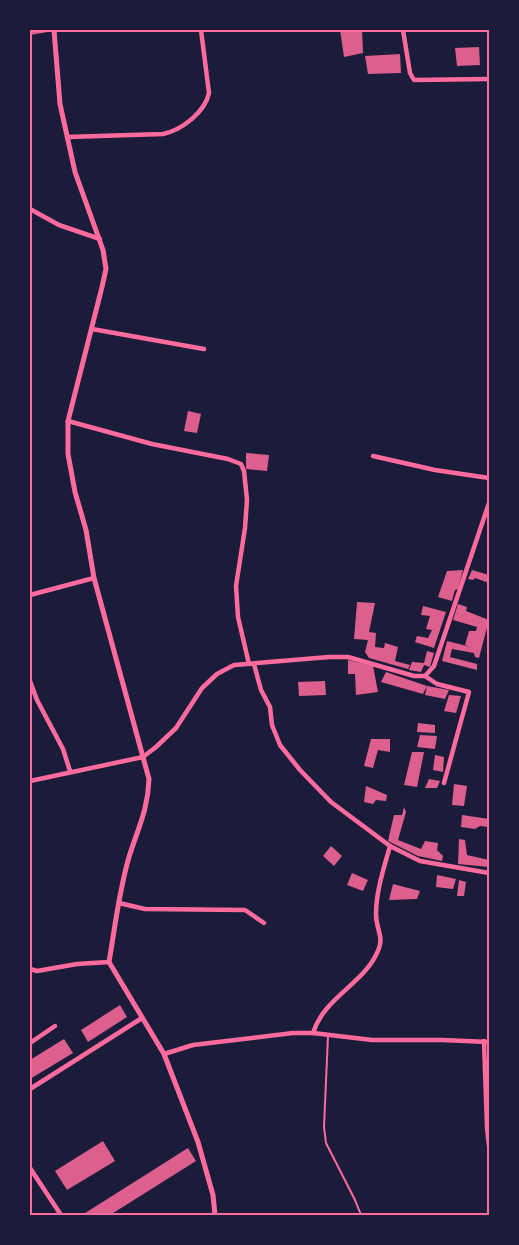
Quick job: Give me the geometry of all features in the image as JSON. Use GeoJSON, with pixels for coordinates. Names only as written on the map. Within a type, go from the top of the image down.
{"type":"FeatureCollection","features":[{"type":"Feature","properties":{"kind":"street"},"geometry":{"type":"LineString","coordinates":[[54,30],[60,104],[67,137],[75,172],[100,239],[106,269],[68,422],[68,454],[75,492],[86,530],[94,578],[149,779],[149,797],[129,857],[108,962],[164,1054],[198,1142],[213,1195],[215,1215]]}},
{"type":"Feature","properties":{"kind":"street"},"geometry":{"type":"LineString","coordinates":[[67,137],[163,134],[173,132],[183,126],[208,100],[209,93],[201,30]]}},
{"type":"Feature","properties":{"kind":"street"},"geometry":{"type":"LineString","coordinates":[[403,30],[410,73],[414,80],[489,79]]}},
{"type":"Feature","properties":{"kind":"street"},"geometry":{"type":"LineString","coordinates":[[30,209],[59,225],[100,239]]}},
{"type":"Feature","properties":{"kind":"street"},"geometry":{"type":"LineString","coordinates":[[92,329],[204,349]]}},
{"type":"Feature","properties":{"kind":"street"},"geometry":{"type":"LineString","coordinates":[[68,422],[152,444],[228,459],[241,464],[244,471],[247,500],[236,594],[238,617],[261,690],[270,707],[272,725],[280,745],[293,762],[331,802],[390,846],[420,861],[489,873]]}},
{"type":"Feature","properties":{"kind":"street"},"geometry":{"type":"LineString","coordinates":[[373,456],[435,470],[489,478]]}},
{"type":"Feature","properties":{"kind":"street"},"geometry":{"type":"LineString","coordinates":[[426,676],[434,666],[489,503]]}},
{"type":"Feature","properties":{"kind":"street"},"geometry":{"type":"LineString","coordinates":[[483,519],[489,524]]}},
{"type":"Feature","properties":{"kind":"street"},"geometry":{"type":"LineString","coordinates":[[30,595],[94,578]]}},
{"type":"Feature","properties":{"kind":"street"},"geometry":{"type":"LineString","coordinates":[[30,781],[143,757],[156,748],[176,728],[202,688],[217,674],[234,665],[329,657],[348,658],[414,676],[426,676],[437,684],[469,692],[444,783]]}},
{"type":"Feature","properties":{"kind":"street"},"geometry":{"type":"LineString","coordinates":[[30,681],[37,700],[63,749],[70,771]]}},
{"type":"Feature","properties":{"kind":"street"},"geometry":{"type":"LineString","coordinates":[[313,1033],[315,1026],[338,995],[368,968],[381,943],[381,932],[376,914],[381,876],[390,846]]}},
{"type":"Feature","properties":{"kind":"street"},"geometry":{"type":"LineString","coordinates":[[119,903],[145,909],[245,910],[264,923]]}},
{"type":"Feature","properties":{"kind":"street"},"geometry":{"type":"LineString","coordinates":[[30,969],[37,971],[76,964],[108,962]]}},
{"type":"Feature","properties":{"kind":"street"},"geometry":{"type":"LineString","coordinates":[[30,1089],[142,1018]]}},
{"type":"Feature","properties":{"kind":"street"},"geometry":{"type":"LineString","coordinates":[[30,1043],[55,1026]]}},
{"type":"Feature","properties":{"kind":"street"},"geometry":{"type":"LineString","coordinates":[[164,1054],[193,1045],[293,1033],[313,1033],[372,1040],[487,1042],[487,1127],[489,1146]]}},
{"type":"Feature","properties":{"kind":"street"},"geometry":{"type":"LineString","coordinates":[[30,1168],[62,1215]]}},
{"type":"Feature","properties":{"kind":"lane"},"geometry":{"type":"LineString","coordinates":[[328,1036],[324,1127],[326,1143],[361,1215]]}},
{"type":"Feature","properties":{"kind":"building"},"geometry":{"type":"Polygon","coordinates":[[[30,30],[48,30],[48,32],[30,35],[30,30]]]}},
{"type":"Feature","properties":{"kind":"building"},"geometry":{"type":"Polygon","coordinates":[[[340,30],[362,30],[363,53],[344,57],[340,30]]]}},
{"type":"Feature","properties":{"kind":"building"},"geometry":{"type":"Polygon","coordinates":[[[479,47],[480,65],[457,66],[455,48],[479,47]]]}},
{"type":"Feature","properties":{"kind":"building"},"geometry":{"type":"Polygon","coordinates":[[[400,54],[401,73],[368,74],[365,56],[400,54]]]}},
{"type":"Feature","properties":{"kind":"building"},"geometry":{"type":"Polygon","coordinates":[[[188,411],[201,414],[197,433],[184,431],[188,411]]]}},
{"type":"Feature","properties":{"kind":"building"},"geometry":{"type":"Polygon","coordinates":[[[246,453],[269,455],[267,471],[246,469],[246,453]]]}},
{"type":"Feature","properties":{"kind":"building"},"geometry":{"type":"Polygon","coordinates":[[[463,570],[458,589],[455,590],[452,601],[438,597],[447,571],[463,570]]]}},
{"type":"Feature","properties":{"kind":"building"},"geometry":{"type":"Polygon","coordinates":[[[472,570],[489,575],[489,583],[475,578],[473,580],[468,579],[472,570]]]}},
{"type":"Feature","properties":{"kind":"building"},"geometry":{"type":"Polygon","coordinates":[[[357,602],[375,603],[369,632],[376,633],[375,647],[384,648],[385,643],[398,647],[395,661],[410,665],[408,669],[369,658],[365,652],[368,640],[354,639],[357,602]]]}},
{"type":"Feature","properties":{"kind":"building"},"geometry":{"type":"Polygon","coordinates":[[[458,604],[467,607],[466,611],[489,620],[479,658],[475,657],[474,653],[452,649],[450,657],[477,664],[477,670],[442,661],[447,641],[471,647],[465,645],[469,631],[476,631],[477,627],[453,620],[458,604]]]}},
{"type":"Feature","properties":{"kind":"building"},"geometry":{"type":"Polygon","coordinates":[[[423,606],[446,612],[434,648],[415,642],[417,636],[428,638],[432,630],[426,629],[430,616],[421,615],[423,606]]]}},
{"type":"Feature","properties":{"kind":"building"},"geometry":{"type":"Polygon","coordinates":[[[427,651],[434,653],[430,667],[424,665],[421,672],[409,670],[412,662],[424,663],[427,651]]]}},
{"type":"Feature","properties":{"kind":"building"},"geometry":{"type":"Polygon","coordinates":[[[348,660],[373,666],[378,692],[356,695],[355,674],[348,674],[348,660]]]}},
{"type":"Feature","properties":{"kind":"building"},"geometry":{"type":"Polygon","coordinates":[[[386,672],[427,686],[423,694],[381,682],[386,672]]]}},
{"type":"Feature","properties":{"kind":"building"},"geometry":{"type":"Polygon","coordinates":[[[325,681],[326,695],[299,696],[298,682],[325,681]]]}},
{"type":"Feature","properties":{"kind":"building"},"geometry":{"type":"Polygon","coordinates":[[[427,686],[449,690],[445,699],[425,695],[427,686]]]}},
{"type":"Feature","properties":{"kind":"building"},"geometry":{"type":"Polygon","coordinates":[[[449,695],[461,696],[456,713],[444,711],[449,695]]]}},
{"type":"Feature","properties":{"kind":"building"},"geometry":{"type":"Polygon","coordinates":[[[418,723],[435,725],[435,733],[417,732],[418,723]]]}},
{"type":"Feature","properties":{"kind":"building"},"geometry":{"type":"Polygon","coordinates":[[[420,735],[437,736],[435,749],[417,747],[420,735]]]}},
{"type":"Feature","properties":{"kind":"building"},"geometry":{"type":"Polygon","coordinates":[[[371,739],[390,739],[390,752],[378,750],[373,768],[364,766],[371,739]]]}},
{"type":"Feature","properties":{"kind":"building"},"geometry":{"type":"Polygon","coordinates":[[[412,752],[424,752],[417,787],[404,785],[412,752]]]}},
{"type":"Feature","properties":{"kind":"building"},"geometry":{"type":"Polygon","coordinates":[[[435,755],[444,757],[443,772],[433,770],[435,755]]]}},
{"type":"Feature","properties":{"kind":"building"},"geometry":{"type":"Polygon","coordinates":[[[429,779],[440,781],[437,788],[425,788],[429,779]]]}},
{"type":"Feature","properties":{"kind":"building"},"geometry":{"type":"Polygon","coordinates":[[[454,784],[467,786],[464,806],[452,805],[454,784]]]}},
{"type":"Feature","properties":{"kind":"building"},"geometry":{"type":"Polygon","coordinates":[[[366,786],[387,795],[386,801],[376,800],[373,804],[364,802],[366,786]]]}},
{"type":"Feature","properties":{"kind":"building"},"geometry":{"type":"Polygon","coordinates":[[[404,807],[406,812],[398,840],[421,849],[425,841],[438,843],[437,850],[443,856],[442,861],[418,856],[388,841],[394,815],[402,815],[404,807]]]}},
{"type":"Feature","properties":{"kind":"building"},"geometry":{"type":"Polygon","coordinates":[[[462,815],[489,819],[489,827],[480,826],[475,829],[461,827],[462,815]]]}},
{"type":"Feature","properties":{"kind":"building"},"geometry":{"type":"Polygon","coordinates":[[[459,839],[465,840],[467,855],[489,860],[489,867],[458,864],[459,839]]]}},
{"type":"Feature","properties":{"kind":"building"},"geometry":{"type":"Polygon","coordinates":[[[331,846],[342,856],[334,866],[323,856],[331,846]]]}},
{"type":"Feature","properties":{"kind":"building"},"geometry":{"type":"Polygon","coordinates":[[[352,873],[368,880],[363,891],[347,885],[352,873]]]}},
{"type":"Feature","properties":{"kind":"building"},"geometry":{"type":"Polygon","coordinates":[[[437,875],[456,879],[453,889],[436,887],[437,875]]]}},
{"type":"Feature","properties":{"kind":"building"},"geometry":{"type":"Polygon","coordinates":[[[459,880],[466,882],[464,896],[457,896],[459,880]]]}},
{"type":"Feature","properties":{"kind":"building"},"geometry":{"type":"Polygon","coordinates":[[[393,884],[420,891],[417,899],[389,900],[393,884]]]}},
{"type":"Feature","properties":{"kind":"building"},"geometry":{"type":"Polygon","coordinates":[[[120,1005],[127,1017],[88,1042],[81,1030],[120,1005]]]}},
{"type":"Feature","properties":{"kind":"building"},"geometry":{"type":"Polygon","coordinates":[[[64,1039],[73,1053],[30,1079],[30,1060],[64,1039]]]}},
{"type":"Feature","properties":{"kind":"building"},"geometry":{"type":"Polygon","coordinates":[[[103,1141],[115,1161],[67,1190],[55,1171],[103,1141]]]}},
{"type":"Feature","properties":{"kind":"building"},"geometry":{"type":"Polygon","coordinates":[[[188,1148],[196,1161],[110,1215],[82,1215],[188,1148]]]}}]}
